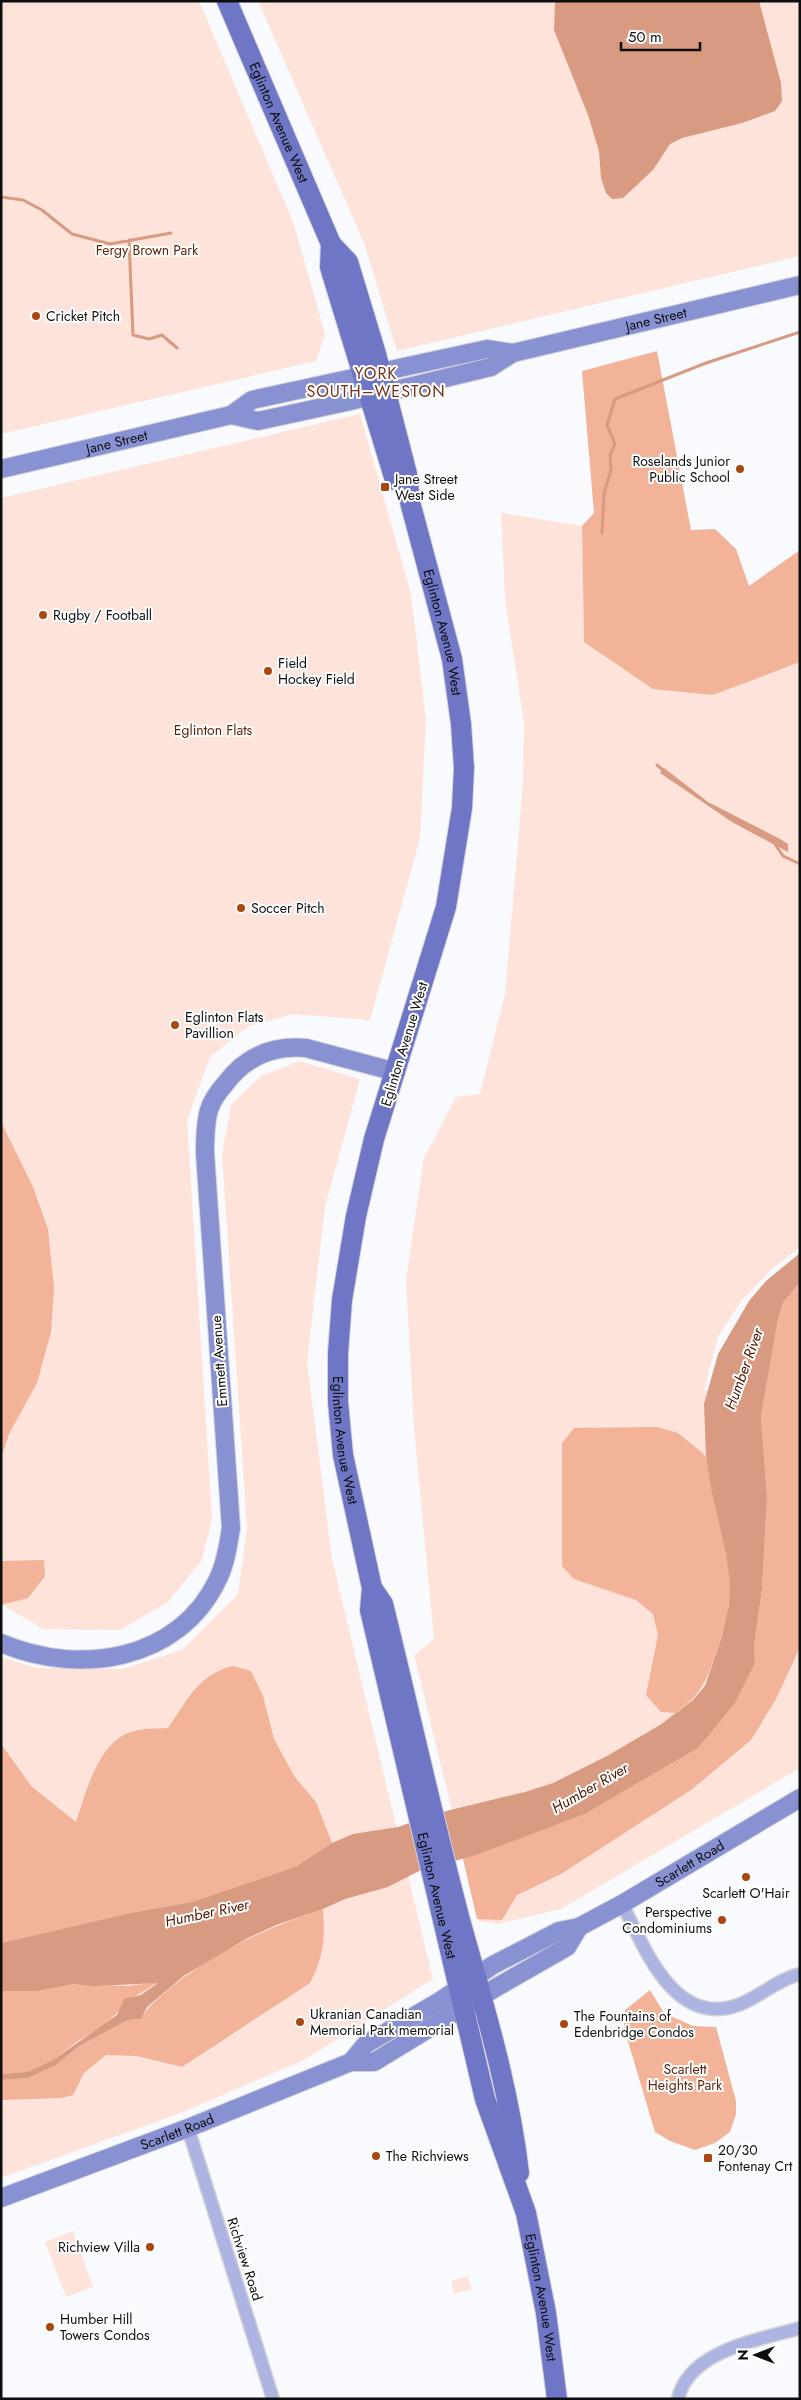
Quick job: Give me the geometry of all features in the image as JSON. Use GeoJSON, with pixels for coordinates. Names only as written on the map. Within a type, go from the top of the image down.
{"type":"FeatureCollection","features":[{"type":"Feature","properties":{"kind":"main road","name":"Eglinton Avenue West"},"geometry":{"type":"LineString","coordinates":[[227,1],[331,244],[348,262],[371,375],[407,474],[410,502],[452,659],[461,724],[464,768],[462,808],[446,907],[374,1139],[356,1216],[342,1300],[338,1353],[338,1402],[343,1455],[375,1601],[452,1924],[459,1989],[485,2099],[522,2198]]}},
{"type":"Feature","properties":{"kind":"main road","name":"Jane Street"},"geometry":{"type":"LineString","coordinates":[[231,415],[258,422],[491,368],[513,353],[800,285]]}},
{"type":"Feature","properties":{"kind":"main road","name":"Jane Street"},"geometry":{"type":"LineString","coordinates":[[1,469],[231,415],[252,400],[487,349],[513,353]]}},
{"type":"Feature","properties":{"kind":"main road","name":"Emmett Avenue"},"geometry":{"type":"LineString","coordinates":[[1,1643],[25,1652],[53,1658],[86,1660],[118,1657],[134,1653],[162,1640],[185,1624],[206,1599],[223,1567],[231,1528],[205,1153],[209,1109],[214,1098],[243,1063],[272,1050],[291,1047],[306,1048],[396,1072]]}},
{"type":"Feature","properties":{"kind":"main road","name":"Scarlett Road"},"geometry":{"type":"LineString","coordinates":[[351,2062],[366,2044],[459,1989],[493,1965],[559,1931],[578,1927],[622,1904],[800,1798]]}},
{"type":"Feature","properties":{"kind":"main road","name":"Eglinton Avenue West"},"geometry":{"type":"LineString","coordinates":[[452,1924],[478,1977],[515,2136],[522,2198],[546,2313],[557,2399]]}},
{"type":"Feature","properties":{"kind":"main road","name":"Scarlett Road"},"geometry":{"type":"LineString","coordinates":[[1,2198],[188,2128],[351,2062],[374,2062],[566,1948],[578,1927]]}},
{"type":"Feature","properties":{"kind":"street"},"geometry":{"type":"LineString","coordinates":[[622,1904],[664,1979],[681,1998],[696,2006],[721,2009],[733,2006],[800,1974]]}},
{"type":"Feature","properties":{"kind":"street","name":"Richview Road"},"geometry":{"type":"LineString","coordinates":[[188,2128],[273,2399]]}},
{"type":"Feature","properties":{"kind":"street"},"geometry":{"type":"LineString","coordinates":[[678,2399],[688,2375],[703,2362],[722,2352],[800,2328]]}},
{"type":"Feature","properties":{"kind":"green space","name":"Fergy Brown Park"},"geometry":{"type":"Polygon","coordinates":[[[1,1],[199,1],[293,222],[325,334],[316,361],[1,434],[1,1]]]}},
{"type":"Feature","properties":{"kind":"green space"},"geometry":{"type":"Polygon","coordinates":[[[258,1],[800,1],[800,256],[397,351],[364,243],[258,1]]]}},
{"type":"Feature","properties":{"kind":"green space"},"geometry":{"type":"Polygon","coordinates":[[[657,351],[691,530],[715,529],[736,549],[749,586],[800,550],[800,662],[713,695],[653,689],[584,642],[582,526],[594,513],[582,371],[657,351]]]}},
{"type":"Feature","properties":{"kind":"green space","name":"Eglinton Flats"},"geometry":{"type":"Polygon","coordinates":[[[360,414],[411,594],[426,719],[420,838],[370,1020],[293,1014],[247,1027],[210,1057],[187,1120],[212,1519],[202,1560],[168,1602],[120,1630],[43,1629],[1,1604],[1,498],[360,414]]]}},
{"type":"Feature","properties":{"kind":"green space"},"geometry":{"type":"Polygon","coordinates":[[[501,513],[582,526],[584,642],[713,695],[800,662],[800,1247],[773,1268],[741,1301],[718,1337],[704,1391],[759,1382],[800,1282],[800,1768],[561,1909],[497,1924],[479,1921],[414,1655],[434,1639],[414,1428],[406,1279],[424,1158],[456,1097],[480,1094],[505,995],[523,783],[524,723],[505,599],[501,513]]]}},
{"type":"Feature","properties":{"kind":"green space"},"geometry":{"type":"Polygon","coordinates":[[[299,1061],[360,1079],[325,1207],[307,1362],[332,1559],[433,1979],[306,2059],[183,2112],[1,2178],[1,1657],[37,1668],[123,1669],[182,1650],[238,1594],[247,1528],[222,1155],[231,1105],[261,1076],[299,1061]]]}},
{"type":"Feature","properties":{"kind":"green space"},"geometry":{"type":"Polygon","coordinates":[[[1,1122],[33,1187],[48,1229],[54,1288],[51,1332],[37,1383],[10,1432],[1,1457],[1,1122]]]}},
{"type":"Feature","properties":{"kind":"green space"},"geometry":{"type":"Polygon","coordinates":[[[800,1282],[800,1647],[776,1699],[751,1740],[691,1790],[561,1874],[517,1895],[502,1920],[477,1919],[463,1859],[585,1814],[698,1748],[755,1663],[754,1646],[762,1589],[767,1497],[761,1416],[778,1320],[783,1303],[800,1282]]]}},
{"type":"Feature","properties":{"kind":"green space"},"geometry":{"type":"Polygon","coordinates":[[[657,1427],[678,1433],[706,1456],[724,1536],[729,1569],[730,1594],[727,1612],[721,1639],[705,1682],[696,1694],[675,1713],[661,1712],[646,1695],[658,1635],[653,1614],[636,1600],[574,1579],[562,1566],[562,1443],[574,1428],[657,1427]]]}},
{"type":"Feature","properties":{"kind":"green space"},"geometry":{"type":"Polygon","coordinates":[[[44,1560],[45,1576],[28,1598],[1,1605],[1,1561],[44,1560]]]}},
{"type":"Feature","properties":{"kind":"green space"},"geometry":{"type":"Polygon","coordinates":[[[233,1666],[251,1671],[263,1696],[274,1739],[294,1776],[316,1802],[332,1843],[295,1867],[192,1902],[130,1913],[1,1943],[1,1744],[32,1787],[76,1822],[95,1769],[111,1745],[122,1736],[134,1731],[168,1728],[188,1698],[202,1682],[221,1670],[233,1666]]]}},
{"type":"Feature","properties":{"kind":"green space"},"geometry":{"type":"Polygon","coordinates":[[[323,1909],[324,1929],[321,1956],[310,1983],[182,2067],[137,2056],[106,2055],[84,2073],[73,2095],[61,2098],[1,2100],[1,2080],[28,2078],[56,2065],[79,2046],[128,2020],[141,2019],[150,2007],[167,1991],[203,1964],[241,1942],[281,1924],[323,1909]]]}},
{"type":"Feature","properties":{"kind":"green space"},"geometry":{"type":"Polygon","coordinates":[[[159,1982],[132,1998],[103,2026],[76,2042],[53,2060],[27,2072],[1,2074],[1,1991],[38,1991],[74,1984],[127,1986],[159,1982]]]}},
{"type":"Feature","properties":{"kind":"green space","name":"Scarlett Heights Park"},"geometry":{"type":"Polygon","coordinates":[[[650,1990],[664,2013],[693,2026],[716,2027],[736,2101],[736,2114],[730,2132],[715,2143],[695,2150],[670,2141],[655,2132],[624,2028],[625,2010],[650,1990]]]}},
{"type":"Feature","properties":{"kind":"green space"},"geometry":{"type":"Polygon","coordinates":[[[73,2231],[93,2287],[66,2297],[45,2242],[73,2231]]]}},
{"type":"Feature","properties":{"kind":"green space"},"geometry":{"type":"Polygon","coordinates":[[[468,2276],[471,2289],[454,2294],[451,2281],[468,2276]]]}},
{"type":"Feature","properties":{"kind":"water"},"geometry":{"type":"Polygon","coordinates":[[[555,1],[759,1],[781,83],[782,101],[775,111],[742,123],[682,138],[670,144],[653,170],[623,198],[612,199],[606,193],[601,178],[599,151],[588,115],[554,30],[555,1]]]}},
{"type":"Feature","properties":{"kind":"water"},"geometry":{"type":"Polygon","coordinates":[[[664,768],[708,802],[788,844],[788,852],[732,822],[660,773],[664,768]]]}},
{"type":"Feature","properties":{"kind":"water","name":"Humber River"},"geometry":{"type":"Polygon","coordinates":[[[800,1253],[800,1282],[783,1303],[778,1320],[761,1416],[767,1497],[762,1589],[754,1646],[755,1663],[735,1703],[698,1748],[585,1814],[473,1856],[421,1870],[388,1887],[345,1899],[323,1909],[276,1925],[246,1939],[185,1975],[147,2007],[141,2019],[128,2020],[79,2046],[56,2065],[28,2078],[1,2080],[1,2074],[27,2072],[53,2060],[117,2015],[124,1999],[141,1995],[158,1983],[94,1986],[74,1984],[38,1991],[1,1991],[1,1943],[130,1913],[192,1902],[295,1867],[332,1843],[353,1834],[398,1827],[438,1813],[525,1792],[553,1783],[607,1756],[660,1725],[693,1700],[705,1686],[722,1636],[729,1604],[730,1583],[726,1553],[711,1488],[706,1456],[704,1404],[718,1354],[749,1301],[766,1281],[800,1253]]]}},
{"type":"Feature","properties":{"kind":"waterway"},"geometry":{"type":"LineString","coordinates":[[1,197],[23,200],[42,210],[72,234],[110,244],[171,233]]}},
{"type":"Feature","properties":{"kind":"waterway"},"geometry":{"type":"LineString","coordinates":[[129,240],[133,335],[149,339],[162,335],[177,348]]}},
{"type":"Feature","properties":{"kind":"waterway"},"geometry":{"type":"LineString","coordinates":[[602,533],[604,493],[611,470],[610,455],[615,444],[607,425],[615,399],[706,363],[800,332]]}},
{"type":"Feature","properties":{"kind":"waterway"},"geometry":{"type":"LineString","coordinates":[[657,765],[664,771]]}},
{"type":"Feature","properties":{"kind":"waterway"},"geometry":{"type":"LineString","coordinates":[[775,844],[783,856],[800,864]]}},
{"type":"Feature","properties":{"kind":"place","name":"Cricket Pitch"},"geometry":{"type":"Point","coordinates":[36,316]}},
{"type":"Feature","properties":{"kind":"place","name":"Roselands Junior Public School"},"geometry":{"type":"Point","coordinates":[740,469]}},
{"type":"Feature","properties":{"kind":"place","name":"Jane Street West Side"},"geometry":{"type":"Point","coordinates":[385,487]}},
{"type":"Feature","properties":{"kind":"place","name":"Rugby / Football"},"geometry":{"type":"Point","coordinates":[43,615]}},
{"type":"Feature","properties":{"kind":"place","name":"Field Hockey Field"},"geometry":{"type":"Point","coordinates":[268,671]}},
{"type":"Feature","properties":{"kind":"place","name":"Soccer Pitch"},"geometry":{"type":"Point","coordinates":[241,908]}},
{"type":"Feature","properties":{"kind":"place","name":"Eglinton Flats Pavillion"},"geometry":{"type":"Point","coordinates":[175,1025]}},
{"type":"Feature","properties":{"kind":"place","name":"Scarlett O'Hair"},"geometry":{"type":"Point","coordinates":[746,1877]}},
{"type":"Feature","properties":{"kind":"place","name":"Perspective Condominiums"},"geometry":{"type":"Point","coordinates":[722,1920]}},
{"type":"Feature","properties":{"kind":"place","name":"Ukranian Canadian Memorial Park memorial"},"geometry":{"type":"Point","coordinates":[300,2022]}},
{"type":"Feature","properties":{"kind":"place","name":"The Fountains of Edenbridge Condos"},"geometry":{"type":"Point","coordinates":[564,2024]}},
{"type":"Feature","properties":{"kind":"place","name":"The Richviews"},"geometry":{"type":"Point","coordinates":[376,2156]}},
{"type":"Feature","properties":{"kind":"place","name":"20/30 Fontenay Crt"},"geometry":{"type":"Point","coordinates":[708,2158]}},
{"type":"Feature","properties":{"kind":"place","name":"Richview Villa"},"geometry":{"type":"Point","coordinates":[150,2247]}},
{"type":"Feature","properties":{"kind":"place","name":"Humber Hill Towers Condos"},"geometry":{"type":"Point","coordinates":[50,2327]}},
{"type":"Feature","properties":{"kind":"district","name":"YORK SOUTH–WESTON"},"geometry":{"type":"Point","coordinates":[376,382]}}]}
